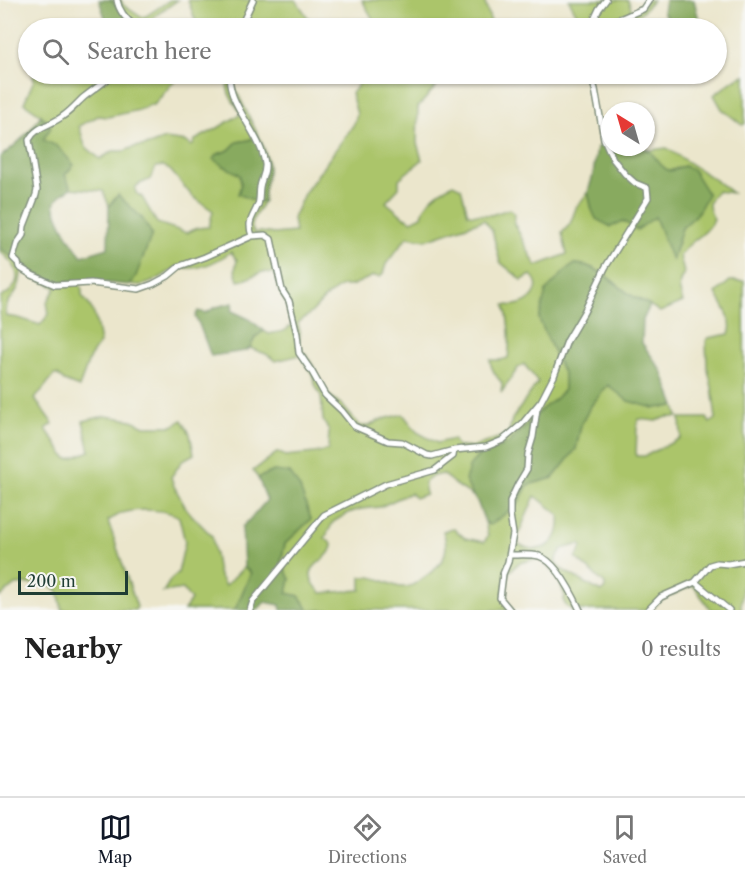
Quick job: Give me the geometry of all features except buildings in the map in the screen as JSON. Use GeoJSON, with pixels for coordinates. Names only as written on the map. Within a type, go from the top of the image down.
{"type":"FeatureCollection","features":[{"type":"Feature","properties":{"kind":"street"},"geometry":{"type":"LineString","coordinates":[[117,0],[126,18]]}},
{"type":"Feature","properties":{"kind":"street"},"geometry":{"type":"LineString","coordinates":[[245,18],[253,0]]}},
{"type":"Feature","properties":{"kind":"street"},"geometry":{"type":"LineString","coordinates":[[594,18],[606,0]]}},
{"type":"Feature","properties":{"kind":"street"},"geometry":{"type":"LineString","coordinates":[[622,18],[643,9],[649,0]]}},
{"type":"Feature","properties":{"kind":"street"},"geometry":{"type":"LineString","coordinates":[[101,84],[63,117],[31,135],[29,140],[37,190],[23,235],[15,252],[14,258],[19,267],[56,285],[91,283],[139,289],[168,276],[180,266],[252,236],[265,235],[271,239],[282,290],[289,302],[297,334],[299,353],[325,395],[354,426],[388,441],[402,442],[432,456],[454,450],[486,447],[503,440],[522,424],[541,401]]}},
{"type":"Feature","properties":{"kind":"street"},"geometry":{"type":"LineString","coordinates":[[230,84],[230,90],[256,136],[263,154],[265,172],[260,186],[258,205],[251,218],[249,228],[252,236]]}},
{"type":"Feature","properties":{"kind":"street"},"geometry":{"type":"LineString","coordinates":[[510,610],[500,598],[503,573],[510,555],[513,534],[510,501],[527,469],[537,409],[554,376],[567,341],[605,268],[648,198],[647,188],[635,183],[625,174],[613,159],[605,143],[593,84]]}},
{"type":"Feature","properties":{"kind":"street"},"geometry":{"type":"LineString","coordinates":[[250,610],[253,601],[324,515],[386,484],[435,470],[453,456],[454,450]]}},
{"type":"Feature","properties":{"kind":"street"},"geometry":{"type":"LineString","coordinates":[[510,555],[541,557],[559,572],[580,610]]}},
{"type":"Feature","properties":{"kind":"street"},"geometry":{"type":"LineString","coordinates":[[648,610],[661,597],[694,582],[710,566],[717,563],[745,561]]}},
{"type":"Feature","properties":{"kind":"street"},"geometry":{"type":"LineString","coordinates":[[694,582],[729,610]]}},
{"type":"Feature","properties":{"kind":"green space"},"geometry":{"type":"Polygon","coordinates":[[[99,0],[111,0],[126,18],[105,18],[99,0]]]}},
{"type":"Feature","properties":{"kind":"green space"},"geometry":{"type":"Polygon","coordinates":[[[111,0],[121,0],[123,5],[141,17],[170,0],[178,0],[154,18],[126,18],[111,0]]]}},
{"type":"Feature","properties":{"kind":"green space"},"geometry":{"type":"Polygon","coordinates":[[[188,0],[296,0],[308,18],[194,18],[188,0]]]}},
{"type":"Feature","properties":{"kind":"green space"},"geometry":{"type":"Polygon","coordinates":[[[362,0],[484,0],[490,18],[372,18],[362,0]]]}},
{"type":"Feature","properties":{"kind":"green space"},"geometry":{"type":"Polygon","coordinates":[[[569,0],[628,0],[632,11],[643,6],[646,0],[653,0],[633,18],[579,18],[569,0]]]}},
{"type":"Feature","properties":{"kind":"green space"},"geometry":{"type":"Polygon","coordinates":[[[665,0],[694,0],[698,18],[667,18],[663,12],[665,0]]]}},
{"type":"Feature","properties":{"kind":"green space"},"geometry":{"type":"Polygon","coordinates":[[[745,75],[745,124],[742,125],[722,109],[714,95],[745,75]]]}},
{"type":"Feature","properties":{"kind":"green space"},"geometry":{"type":"Polygon","coordinates":[[[32,84],[172,84],[154,105],[108,117],[98,116],[79,126],[85,146],[100,159],[113,151],[124,151],[165,139],[187,142],[191,146],[195,140],[241,114],[228,91],[227,84],[233,84],[258,135],[249,140],[237,142],[229,150],[218,154],[222,166],[240,175],[241,185],[257,202],[264,201],[252,221],[252,229],[255,233],[274,234],[295,232],[293,218],[304,194],[354,124],[357,114],[351,93],[358,84],[438,84],[418,107],[417,143],[422,160],[399,179],[399,188],[386,202],[412,221],[422,216],[426,205],[433,197],[453,184],[461,188],[468,214],[491,215],[509,209],[514,213],[514,223],[536,266],[567,254],[562,233],[570,224],[576,208],[588,192],[592,210],[623,220],[655,217],[673,259],[682,228],[697,214],[684,166],[670,171],[663,168],[654,156],[655,149],[667,148],[724,187],[732,193],[717,191],[709,204],[714,219],[712,223],[680,256],[684,273],[679,287],[683,302],[660,312],[592,268],[575,264],[564,272],[539,319],[564,375],[564,390],[509,443],[479,455],[465,480],[473,496],[443,474],[433,476],[424,483],[426,494],[415,498],[410,493],[380,507],[348,513],[333,522],[325,538],[332,544],[330,551],[312,570],[311,576],[313,583],[321,593],[361,590],[361,577],[373,577],[397,586],[407,587],[426,576],[442,560],[446,548],[443,531],[454,529],[465,538],[484,542],[488,536],[485,522],[490,525],[518,504],[527,485],[553,478],[576,449],[581,425],[590,407],[608,385],[654,408],[675,406],[678,417],[667,417],[656,421],[639,419],[636,456],[645,456],[681,438],[680,418],[707,418],[710,423],[716,419],[707,366],[706,341],[708,338],[729,334],[730,324],[727,313],[716,293],[730,281],[744,281],[745,574],[743,574],[742,610],[711,610],[693,585],[661,600],[650,610],[572,610],[563,600],[565,597],[558,577],[542,561],[535,559],[519,563],[509,572],[505,583],[504,599],[512,610],[309,610],[299,596],[287,593],[290,579],[281,561],[285,544],[311,519],[306,509],[274,471],[258,478],[253,471],[278,452],[285,456],[328,450],[329,431],[323,420],[321,396],[312,374],[300,355],[276,361],[250,348],[257,336],[264,331],[269,334],[284,331],[292,325],[275,273],[262,272],[238,281],[235,270],[237,260],[231,252],[206,265],[192,268],[178,266],[149,283],[130,285],[136,276],[118,195],[109,206],[103,191],[71,188],[42,140],[51,127],[41,115],[24,103],[32,84]],[[164,166],[156,167],[150,179],[135,188],[136,193],[142,197],[157,223],[187,233],[197,228],[209,227],[213,211],[192,196],[164,166]],[[484,220],[426,240],[407,237],[386,264],[380,277],[373,276],[351,286],[342,286],[327,296],[298,323],[299,344],[313,366],[325,392],[342,405],[360,426],[369,426],[380,420],[403,414],[417,432],[437,443],[453,439],[458,447],[472,447],[509,432],[512,419],[538,382],[524,364],[518,368],[501,393],[502,383],[493,370],[490,360],[508,358],[509,332],[505,305],[526,302],[534,294],[537,285],[531,275],[522,280],[500,262],[492,230],[484,220]],[[535,496],[515,542],[533,549],[548,546],[557,534],[559,515],[535,496]],[[580,544],[562,549],[555,561],[561,569],[601,592],[605,584],[576,558],[582,547],[580,544]]]}},
{"type":"Feature","properties":{"kind":"green space"},"geometry":{"type":"Polygon","coordinates":[[[41,115],[51,127],[43,140],[57,146],[74,165],[65,175],[71,188],[54,204],[65,232],[82,256],[108,248],[109,206],[118,195],[142,218],[152,234],[136,276],[130,285],[85,281],[56,282],[31,272],[17,256],[11,256],[0,248],[0,157],[23,138],[41,115]]]}},
{"type":"Feature","properties":{"kind":"green space"},"geometry":{"type":"Polygon","coordinates":[[[258,135],[265,150],[268,172],[264,201],[257,202],[238,194],[241,185],[240,175],[213,159],[218,154],[229,150],[237,142],[249,140],[258,135]]]}},
{"type":"Feature","properties":{"kind":"green space"},"geometry":{"type":"Polygon","coordinates":[[[601,146],[601,156],[654,156],[663,167],[670,171],[684,166],[693,170],[708,194],[697,214],[682,228],[672,260],[655,217],[637,230],[623,221],[611,227],[596,219],[588,192],[597,147],[601,146]]]}},
{"type":"Feature","properties":{"kind":"green space"},"geometry":{"type":"Polygon","coordinates":[[[0,248],[11,256],[16,256],[31,272],[56,282],[79,282],[82,296],[91,307],[95,318],[100,343],[90,357],[79,387],[54,375],[35,399],[53,424],[46,429],[66,458],[70,459],[90,451],[83,421],[105,416],[132,420],[144,426],[173,426],[182,420],[190,434],[194,454],[183,460],[171,477],[187,510],[212,536],[218,573],[225,586],[244,567],[251,572],[235,610],[184,610],[191,600],[183,589],[163,592],[178,573],[185,542],[179,517],[168,512],[153,510],[126,512],[108,521],[137,607],[135,610],[62,610],[58,591],[50,585],[40,583],[15,585],[0,597],[0,298],[11,290],[17,274],[9,260],[0,252],[0,248]],[[22,271],[20,283],[6,307],[6,316],[40,325],[49,314],[47,302],[56,288],[22,271]]]}},
{"type":"Feature","properties":{"kind":"green space"},"geometry":{"type":"Polygon","coordinates":[[[575,264],[590,267],[629,294],[650,305],[643,320],[642,343],[662,371],[675,406],[654,408],[628,401],[608,385],[590,407],[581,425],[576,449],[553,478],[528,485],[518,504],[490,525],[485,522],[477,501],[465,480],[470,465],[479,455],[509,443],[564,390],[564,375],[539,319],[546,291],[575,264]]]}},
{"type":"Feature","properties":{"kind":"green space"},"geometry":{"type":"Polygon","coordinates":[[[233,303],[232,311],[249,319],[264,331],[255,337],[250,348],[245,351],[211,356],[195,317],[198,311],[206,313],[216,307],[233,303]]]}},
{"type":"Feature","properties":{"kind":"green space"},"geometry":{"type":"Polygon","coordinates":[[[274,471],[290,473],[300,488],[311,519],[285,544],[281,561],[290,579],[287,593],[299,596],[309,610],[281,610],[280,605],[265,602],[257,610],[235,610],[251,573],[244,567],[242,527],[267,500],[258,478],[274,471]]]}}]}
